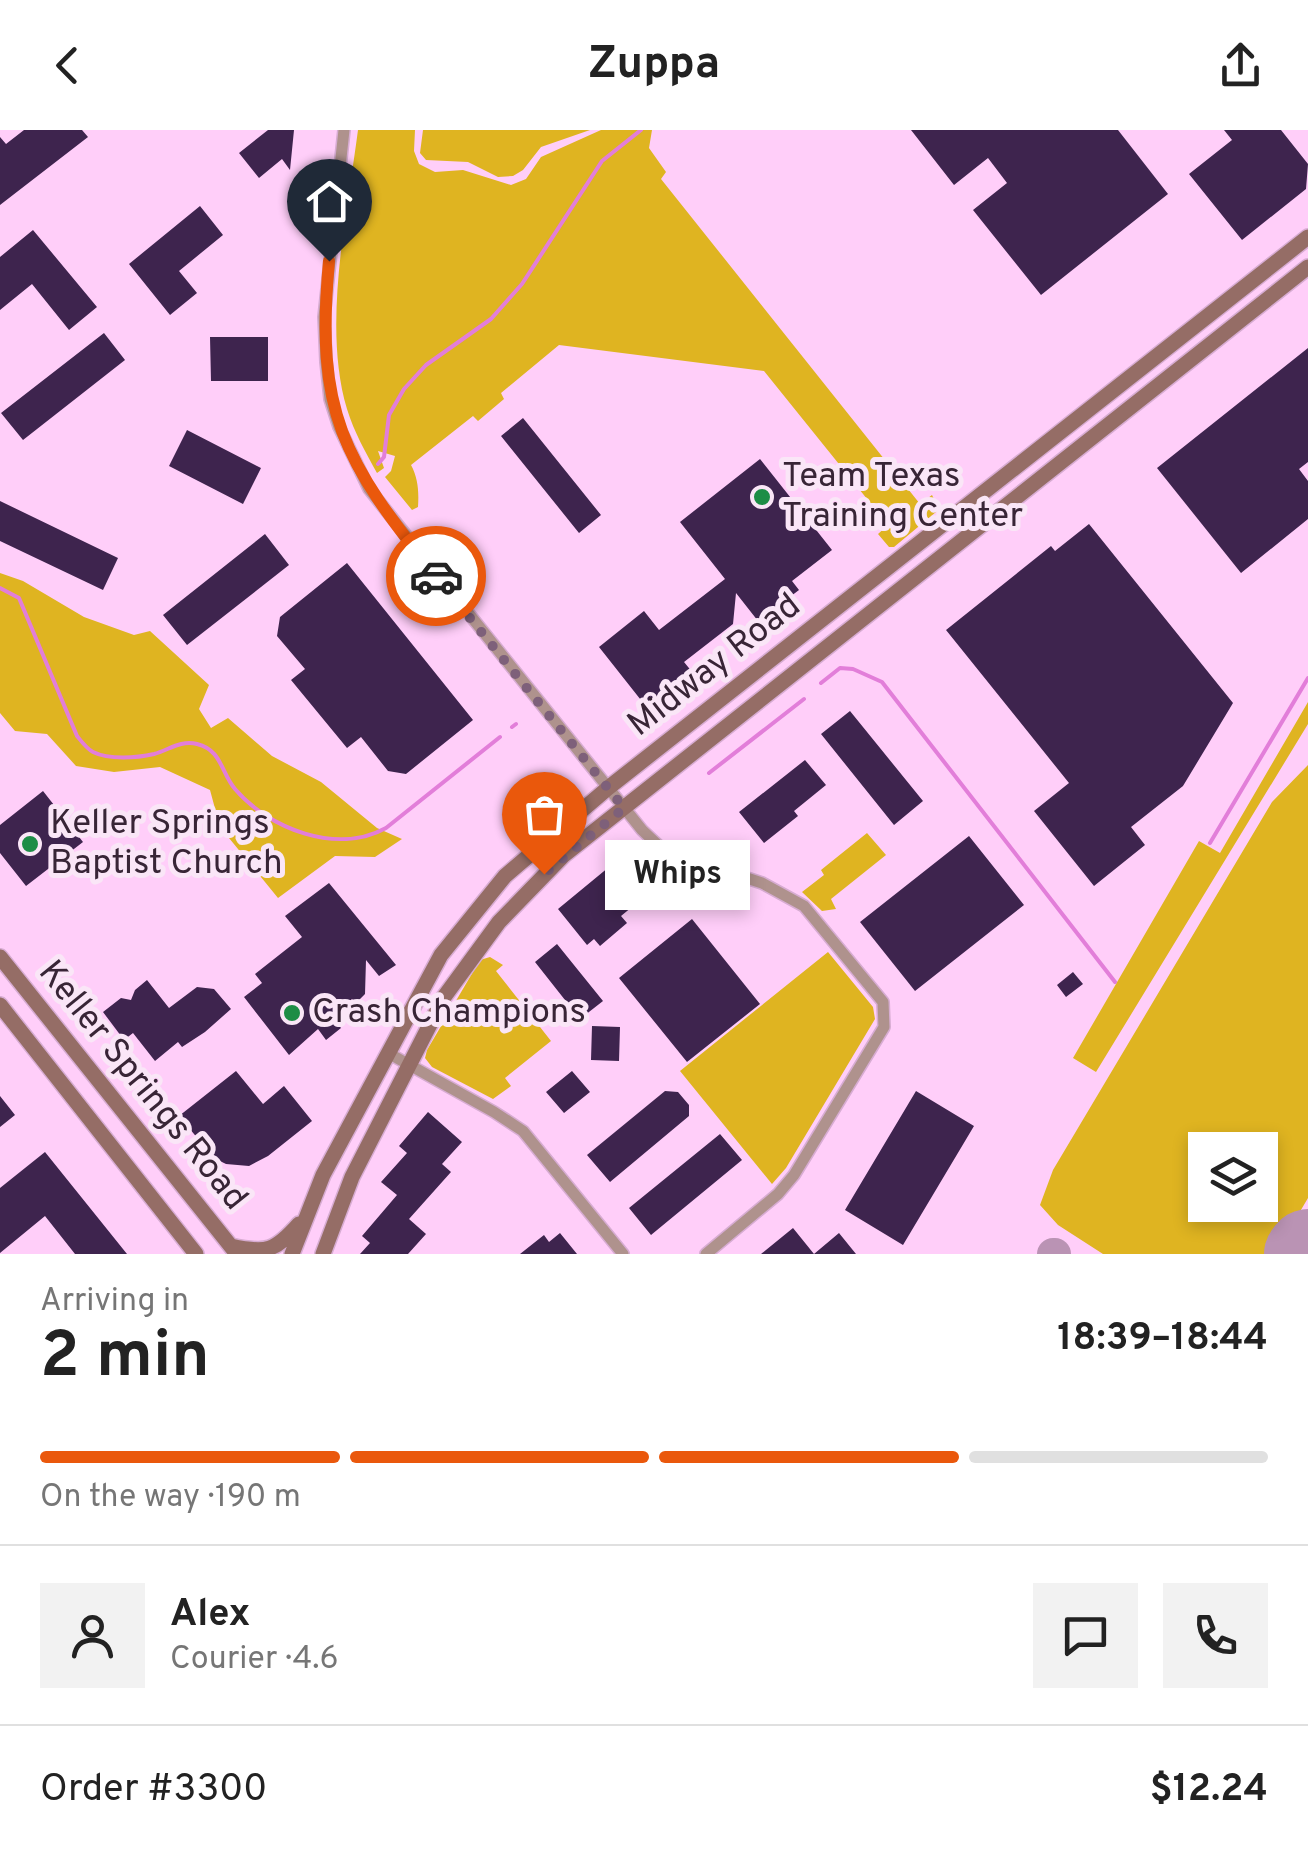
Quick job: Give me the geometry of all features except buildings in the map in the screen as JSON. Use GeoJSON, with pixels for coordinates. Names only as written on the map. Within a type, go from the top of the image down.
{"type":"FeatureCollection","features":[{"type":"Feature","properties":{"kind":"main road","name":"Midway Road"},"geometry":{"type":"LineString","coordinates":[[292,1254],[324,1175],[441,955],[505,876],[608,788],[1308,237]]}},
{"type":"Feature","properties":{"kind":"main road","name":"Midway Road"},"geometry":{"type":"LineString","coordinates":[[323,1254],[352,1176],[444,997],[499,922],[564,854],[1308,267]]}},
{"type":"Feature","properties":{"kind":"main road"},"geometry":{"type":"LineString","coordinates":[[1097,403],[1112,422]]}},
{"type":"Feature","properties":{"kind":"main road"},"geometry":{"type":"LineString","coordinates":[[888,568],[903,588]]}},
{"type":"Feature","properties":{"kind":"main road","name":"Keller Springs Road"},"geometry":{"type":"LineString","coordinates":[[0,956],[234,1250]]}},
{"type":"Feature","properties":{"kind":"main road","name":"Keller Springs Road"},"geometry":{"type":"LineString","coordinates":[[0,1005],[196,1254]]}},
{"type":"Feature","properties":{"kind":"main road"},"geometry":{"type":"LineString","coordinates":[[234,1250],[254,1253],[280,1245],[305,1217]]}},
{"type":"Feature","properties":{"kind":"street"},"geometry":{"type":"LineString","coordinates":[[344,130],[324,317],[330,399],[360,472],[387,514],[658,846],[762,883],[804,906],[883,1002],[884,1028],[794,1175],[778,1194],[706,1254]]}},
{"type":"Feature","properties":{"kind":"street"},"geometry":{"type":"LineString","coordinates":[[388,1053],[523,1132],[623,1254]]}},
{"type":"Feature","properties":{"kind":"shaded area"},"geometry":{"type":"Polygon","coordinates":[[[358,130],[415,130],[414,151],[419,164],[435,172],[463,170],[511,185],[526,179],[541,157],[601,130],[652,130],[649,148],[666,172],[661,179],[920,504],[932,495],[938,507],[936,512],[889,547],[878,534],[888,525],[764,371],[559,345],[501,393],[504,399],[478,421],[473,416],[411,465],[418,496],[418,507],[412,510],[385,477],[395,456],[378,451],[384,468],[377,473],[350,418],[340,377],[339,270],[358,130]]]}},
{"type":"Feature","properties":{"kind":"shaded area"},"geometry":{"type":"Polygon","coordinates":[[[423,130],[590,130],[541,147],[523,170],[513,176],[498,177],[468,162],[426,160],[420,153],[423,130]]]}},
{"type":"Feature","properties":{"kind":"shaded area"},"geometry":{"type":"Polygon","coordinates":[[[0,573],[23,581],[84,617],[134,635],[150,631],[209,685],[199,709],[211,728],[228,718],[272,756],[321,782],[377,828],[402,839],[375,857],[335,856],[278,898],[220,827],[210,790],[160,767],[114,772],[76,766],[47,734],[15,731],[0,713],[0,573]]]}},
{"type":"Feature","properties":{"kind":"shaded area"},"geometry":{"type":"Polygon","coordinates":[[[1308,702],[1308,724],[1096,1072],[1073,1058],[1199,841],[1220,853],[1308,702]]]}},
{"type":"Feature","properties":{"kind":"shaded area"},"geometry":{"type":"Polygon","coordinates":[[[1308,765],[1308,1198],[1275,1254],[1103,1254],[1058,1225],[1040,1205],[1053,1170],[1272,802],[1308,765]]]}},
{"type":"Feature","properties":{"kind":"shaded area"},"geometry":{"type":"Polygon","coordinates":[[[867,833],[886,855],[831,899],[836,909],[822,911],[802,892],[824,875],[821,870],[867,833]]]}},
{"type":"Feature","properties":{"kind":"shaded area"},"geometry":{"type":"Polygon","coordinates":[[[828,952],[873,1007],[875,1019],[786,1168],[772,1184],[680,1071],[828,952]]]}},
{"type":"Feature","properties":{"kind":"shaded area"},"geometry":{"type":"Polygon","coordinates":[[[490,957],[503,965],[496,971],[551,1041],[505,1078],[511,1086],[493,1099],[432,1067],[425,1058],[480,960],[490,957]]]}},
{"type":"Feature","properties":{"kind":"waterway"},"geometry":{"type":"LineString","coordinates":[[378,464],[384,457],[389,415],[404,389],[426,365],[491,319],[522,284],[602,161],[641,130]]}},
{"type":"Feature","properties":{"kind":"waterway"},"geometry":{"type":"LineString","coordinates":[[0,588],[19,598],[77,736],[89,749],[100,755],[123,757],[154,754],[185,743],[205,747],[212,751],[230,783],[249,803],[266,816],[305,834],[347,839],[386,828],[500,737]]}},
{"type":"Feature","properties":{"kind":"waterway"},"geometry":{"type":"LineString","coordinates":[[821,683],[840,668],[853,669],[882,682],[1115,982]]}},
{"type":"Feature","properties":{"kind":"waterway"},"geometry":{"type":"LineString","coordinates":[[1210,843],[1308,678]]}},
{"type":"Feature","properties":{"kind":"waterway"},"geometry":{"type":"LineString","coordinates":[[709,773],[804,699]]}},
{"type":"Feature","properties":{"kind":"waterway"},"geometry":{"type":"LineString","coordinates":[[512,727],[516,724]]}},
{"type":"Feature","properties":{"kind":"runway"},"geometry":{"type":"LineString","coordinates":[[1305,1254],[1308,1250]]}},
{"type":"Feature","properties":{"kind":"way so far"},"geometry":{"type":"LineString","coordinates":[[436,576],[624,808],[544,874]]}},
{"type":"Feature","properties":{"kind":"place","name":"Team Texas Training Center"},"geometry":{"type":"Point","coordinates":[762,497]}},
{"type":"Feature","properties":{"kind":"place","name":"Keller Springs Baptist Church"},"geometry":{"type":"Point","coordinates":[30,844]}},
{"type":"Feature","properties":{"kind":"place","name":"Whips"},"geometry":{"type":"Point","coordinates":[544,874]}},
{"type":"Feature","properties":{"kind":"place","name":"Crash Champions"},"geometry":{"type":"Point","coordinates":[292,1013]}},
{"type":"Feature","properties":{"kind":"route"},"geometry":{"type":"LineString","coordinates":[[329,261],[324,317],[326,362],[330,399],[339,426],[369,489],[436,576]]}}]}
